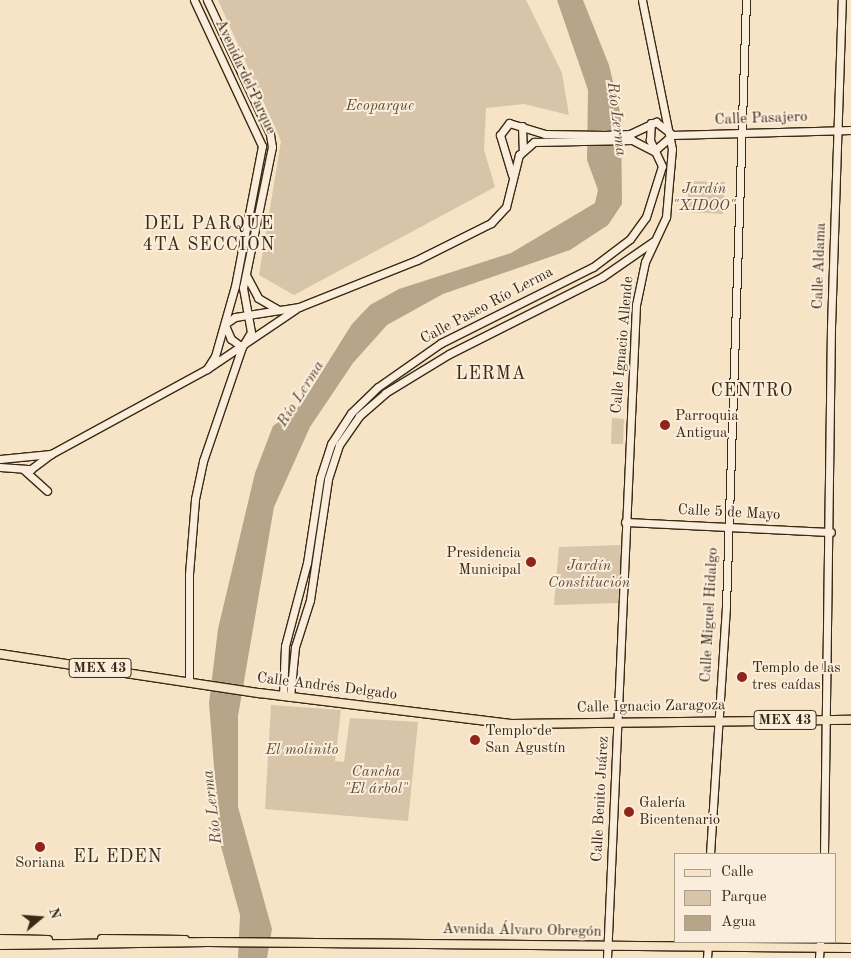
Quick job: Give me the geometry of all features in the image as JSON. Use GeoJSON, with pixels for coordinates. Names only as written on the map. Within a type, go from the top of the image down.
{"type":"FeatureCollection","features":[{"type":"Feature","properties":{"kind":"main road","name":"MEX 43"},"geometry":{"type":"LineString","coordinates":[[0,654],[189,682]]}},
{"type":"Feature","properties":{"kind":"main road","name":"Calle Andrés Delgado"},"geometry":{"type":"LineString","coordinates":[[189,682],[259,693],[452,715]]}},
{"type":"Feature","properties":{"kind":"main road","name":"Calle Ignacio Zaragoza"},"geometry":{"type":"LineString","coordinates":[[452,715],[511,724],[618,720],[851,720]]}},
{"type":"Feature","properties":{"kind":"main road","name":"Avenida Álvaro Obregón"},"geometry":{"type":"LineString","coordinates":[[0,939],[154,938],[192,942]]}},
{"type":"Feature","properties":{"kind":"main road","name":"Avenida Álvaro Obregón"},"geometry":{"type":"LineString","coordinates":[[0,946],[215,942],[607,946],[708,944],[820,945],[851,948]]}},
{"type":"Feature","properties":{"kind":"street","name":"Avenida del Parque"},"geometry":{"type":"LineString","coordinates":[[194,0],[262,146],[225,324],[207,369]]}},
{"type":"Feature","properties":{"kind":"street","name":"Avenida del Parque"},"geometry":{"type":"LineString","coordinates":[[189,682],[189,574],[195,499],[203,461],[242,347],[251,332],[243,292],[272,142],[207,0]]}},
{"type":"Feature","properties":{"kind":"street","name":"Calle Ignacio Allende"},"geometry":{"type":"LineString","coordinates":[[625,522],[638,290],[645,262],[659,236],[668,206],[670,181],[671,135],[642,0]]}},
{"type":"Feature","properties":{"kind":"street","name":"Calle Miguel Hidalgo"},"geometry":{"type":"LineString","coordinates":[[710,853],[729,527],[744,133],[746,0]]}},
{"type":"Feature","properties":{"kind":"street","name":"Calle Aldama"},"geometry":{"type":"LineString","coordinates":[[824,853],[831,532],[831,327],[840,130],[842,0]]}},
{"type":"Feature","properties":{"kind":"street"},"geometry":{"type":"LineString","coordinates":[[513,184],[502,130],[509,123],[522,126],[540,136],[631,137],[654,151]]}},
{"type":"Feature","properties":{"kind":"street"},"geometry":{"type":"LineString","coordinates":[[651,123],[649,134],[654,151],[670,181]]}},
{"type":"Feature","properties":{"kind":"street"},"geometry":{"type":"LineString","coordinates":[[631,137],[651,123],[664,125],[671,135],[664,145],[654,151]]}},
{"type":"Feature","properties":{"kind":"street"},"geometry":{"type":"LineString","coordinates":[[522,126],[523,149]]}},
{"type":"Feature","properties":{"kind":"street","name":"Calle Pasajero"},"geometry":{"type":"LineString","coordinates":[[671,135],[851,130]]}},
{"type":"Feature","properties":{"kind":"street"},"geometry":{"type":"LineString","coordinates":[[242,347],[231,340],[225,324],[248,314],[299,307],[417,260],[482,228],[503,212],[513,184],[518,158],[523,149],[540,136]]}},
{"type":"Feature","properties":{"kind":"street"},"geometry":{"type":"LineString","coordinates":[[508,157],[518,158]]}},
{"type":"Feature","properties":{"kind":"street","name":"Calle Paseo Río Lerma"},"geometry":{"type":"LineString","coordinates":[[287,696],[285,646],[307,563],[320,478],[331,444],[350,413],[378,387],[441,343],[609,257],[641,225],[661,161]]}},
{"type":"Feature","properties":{"kind":"street","name":"Calle Paseo Río Lerma"},"geometry":{"type":"LineString","coordinates":[[287,696],[295,647],[310,600],[328,479],[339,445],[359,416],[385,393],[449,354],[602,277],[659,236]]}},
{"type":"Feature","properties":{"kind":"street"},"geometry":{"type":"LineString","coordinates":[[246,273],[258,298],[282,310]]}},
{"type":"Feature","properties":{"kind":"street"},"geometry":{"type":"LineString","coordinates":[[0,466],[24,469],[207,369],[299,307]]}},
{"type":"Feature","properties":{"kind":"street"},"geometry":{"type":"LineString","coordinates":[[0,459],[42,459]]}},
{"type":"Feature","properties":{"kind":"street"},"geometry":{"type":"LineString","coordinates":[[24,469],[47,491]]}},
{"type":"Feature","properties":{"kind":"street","name":"Calle 5 de Mayo"},"geometry":{"type":"LineString","coordinates":[[625,522],[831,532]]}},
{"type":"Feature","properties":{"kind":"street","name":"Calle Benito Juárez"},"geometry":{"type":"LineString","coordinates":[[607,958],[625,522]]}},
{"type":"Feature","properties":{"kind":"street"},"geometry":{"type":"LineString","coordinates":[[707,958],[708,944]]}},
{"type":"Feature","properties":{"kind":"street"},"geometry":{"type":"LineString","coordinates":[[819,958],[820,945]]}},
{"type":"Feature","properties":{"kind":"green space","name":"Ecoparque"},"geometry":{"type":"Polygon","coordinates":[[[218,0],[526,0],[562,73],[569,115],[524,104],[486,108],[484,150],[495,187],[294,295],[259,275],[281,141],[218,0]]]}},
{"type":"Feature","properties":{"kind":"green space","name":"Jardín \"XIDOO\""},"geometry":{"type":"Polygon","coordinates":[[[689,181],[725,182],[723,214],[687,212],[689,181]]]}},
{"type":"Feature","properties":{"kind":"green space"},"geometry":{"type":"Polygon","coordinates":[[[612,418],[624,419],[623,444],[611,444],[612,418]]]}},
{"type":"Feature","properties":{"kind":"green space","name":"Jardín Constitución"},"geometry":{"type":"Polygon","coordinates":[[[622,545],[620,603],[554,605],[559,547],[622,545]]]}},
{"type":"Feature","properties":{"kind":"green space"},"geometry":{"type":"Polygon","coordinates":[[[271,705],[341,710],[335,761],[344,762],[350,718],[418,722],[408,821],[265,809],[271,705]]]}},
{"type":"Feature","properties":{"kind":"water","name":"Río Lerma"},"geometry":{"type":"Polygon","coordinates":[[[557,0],[583,0],[609,65],[621,116],[622,204],[608,225],[570,250],[443,294],[387,325],[353,363],[310,427],[274,507],[238,716],[238,807],[272,929],[267,958],[238,958],[240,915],[220,843],[209,703],[218,629],[255,473],[273,426],[301,405],[352,324],[370,305],[399,289],[511,253],[595,203],[598,190],[587,160],[588,90],[557,0]]]}},
{"type":"Feature","properties":{"kind":"place","name":"Parroquia Antigua"},"geometry":{"type":"Point","coordinates":[665,425]}},
{"type":"Feature","properties":{"kind":"place","name":"Presidencia Municipal"},"geometry":{"type":"Point","coordinates":[531,562]}},
{"type":"Feature","properties":{"kind":"place","name":"Templo de las tres caídas"},"geometry":{"type":"Point","coordinates":[742,677]}},
{"type":"Feature","properties":{"kind":"place","name":"Templo de San Agustín"},"geometry":{"type":"Point","coordinates":[475,740]}},
{"type":"Feature","properties":{"kind":"place","name":"Galería Bicentenario"},"geometry":{"type":"Point","coordinates":[629,812]}},
{"type":"Feature","properties":{"kind":"place","name":"Soriana"},"geometry":{"type":"Point","coordinates":[40,847]}},
{"type":"Feature","properties":{"kind":"district","name":"DEL PARQUE 4TA SECCION"},"geometry":{"type":"Point","coordinates":[209,235]}},
{"type":"Feature","properties":{"kind":"district","name":"LERMA"},"geometry":{"type":"Point","coordinates":[491,374]}},
{"type":"Feature","properties":{"kind":"district","name":"CENTRO"},"geometry":{"type":"Point","coordinates":[752,391]}},
{"type":"Feature","properties":{"kind":"district","name":"EL EDEN"},"geometry":{"type":"Point","coordinates":[118,857]}},
{"type":"Feature","properties":{"kind":"park label","name":"El molinito"},"geometry":{"type":"Point","coordinates":[302,751]}},
{"type":"Feature","properties":{"kind":"park label","name":"Cancha \"El árbol\""},"geometry":{"type":"Point","coordinates":[376,780]}}]}
